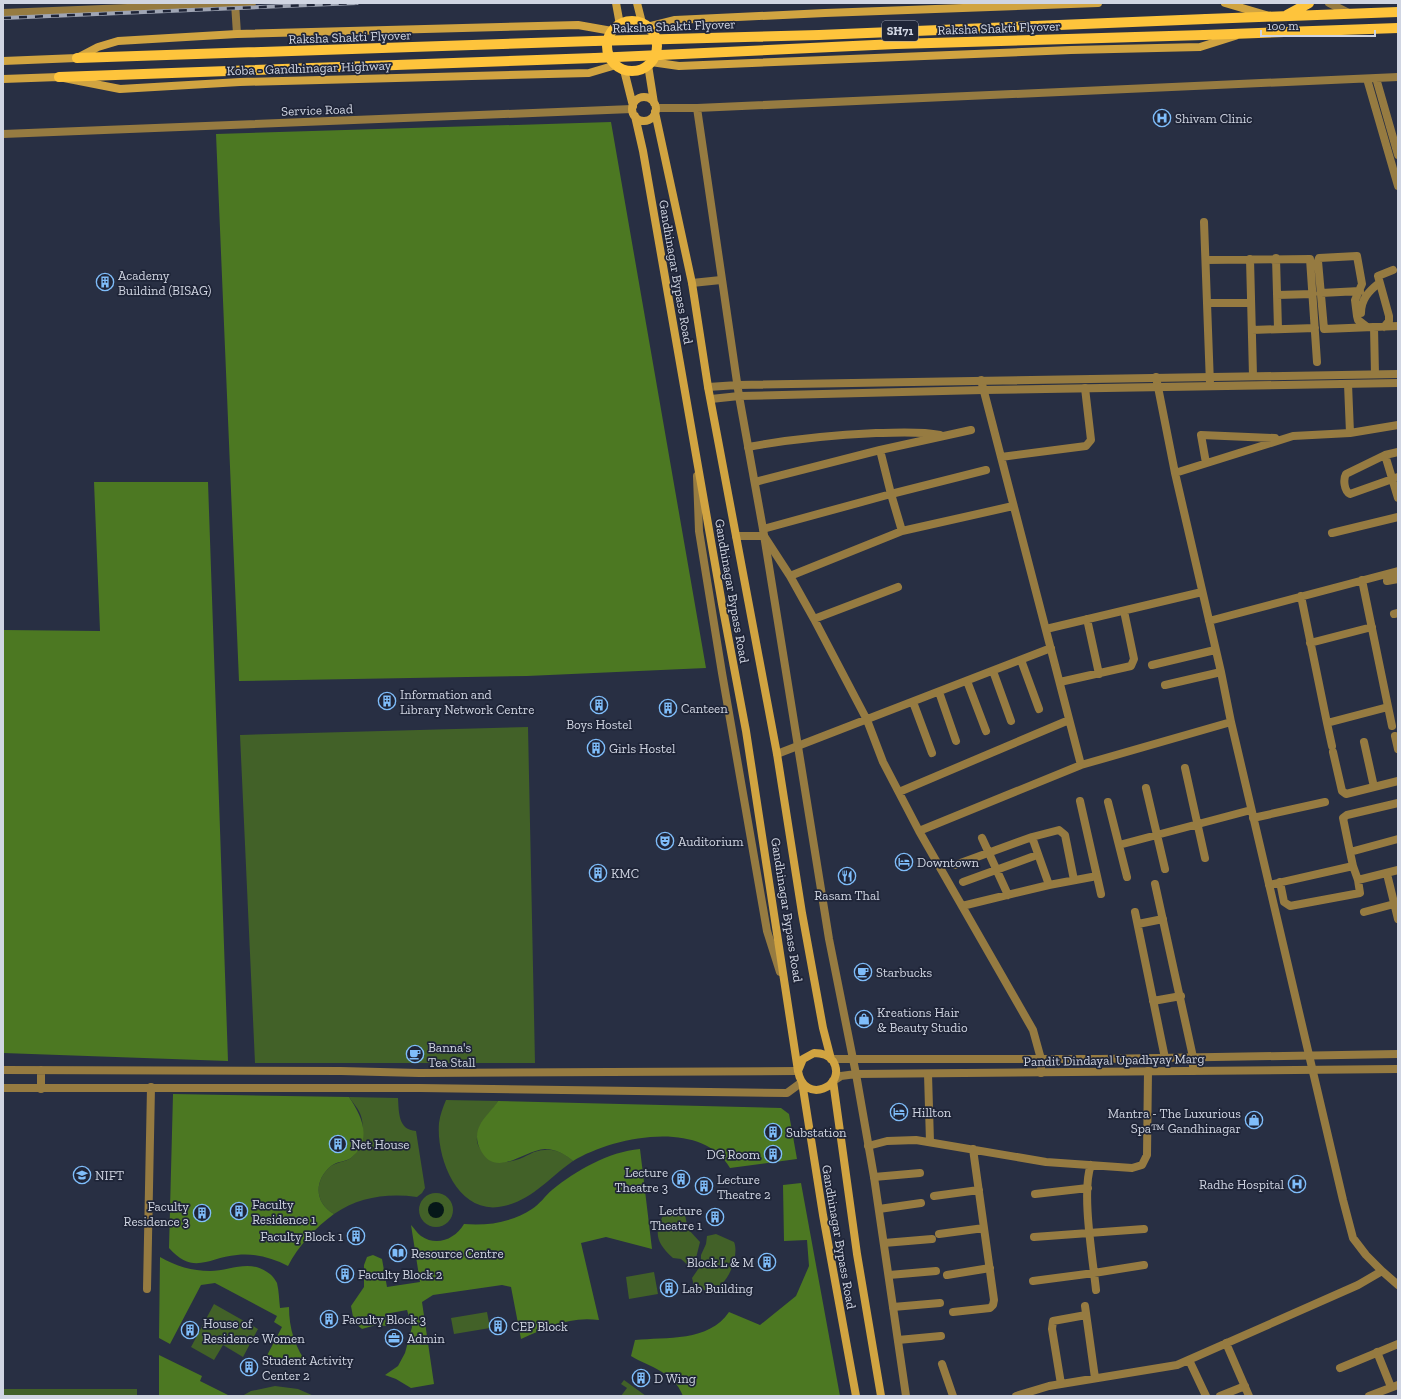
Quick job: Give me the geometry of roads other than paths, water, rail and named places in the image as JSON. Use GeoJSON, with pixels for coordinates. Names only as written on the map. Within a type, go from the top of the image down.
{"type":"FeatureCollection","features":[{"type":"Feature","properties":{"kind":"main road"},"geometry":{"type":"LineString","coordinates":[[3,61],[77,58],[98,47],[118,41],[237,34],[578,25],[616,28],[634,21],[644,25],[654,35],[657,44],[656,52],[650,63],[636,71],[620,67],[608,54],[607,47],[616,28],[616,3]]}},
{"type":"Feature","properties":{"kind":"main road"},"geometry":{"type":"LineString","coordinates":[[637,3],[644,25]]}},
{"type":"Feature","properties":{"kind":"main road"},"geometry":{"type":"LineString","coordinates":[[644,25],[675,20],[1098,3]]}},
{"type":"Feature","properties":{"kind":"main road"},"geometry":{"type":"LineString","coordinates":[[1225,3],[1271,17]]}},
{"type":"Feature","properties":{"kind":"main road"},"geometry":{"type":"LineString","coordinates":[[1284,16],[1309,3]]}},
{"type":"Feature","properties":{"kind":"main road","name":"SH71"},"geometry":{"type":"LineString","coordinates":[[1271,17],[1398,12]]}},
{"type":"Feature","properties":{"kind":"main road","name":"Raksha Shakti Flyover"},"geometry":{"type":"LineString","coordinates":[[77,58],[120,58],[594,41],[811,35],[1271,17]]}},
{"type":"Feature","properties":{"kind":"main road","name":"SH71"},"geometry":{"type":"LineString","coordinates":[[1243,34],[1398,28]]}},
{"type":"Feature","properties":{"kind":"main road"},"geometry":{"type":"LineString","coordinates":[[650,63],[679,66],[1071,50],[1200,47],[1243,34]]}},
{"type":"Feature","properties":{"kind":"main road","name":"Raksha Shakti Flyover"},"geometry":{"type":"LineString","coordinates":[[59,77],[595,58],[896,44],[1243,34]]}},
{"type":"Feature","properties":{"kind":"main road","name":"Gandhinagar Bypass Road"},"geometry":{"type":"LineString","coordinates":[[650,63],[655,107],[692,283],[708,388],[777,754],[802,913],[823,1028],[831,1059]]}},
{"type":"Feature","properties":{"kind":"main road","name":"Gandhinagar Bypass Road"},"geometry":{"type":"LineString","coordinates":[[620,67],[643,151],[722,604],[746,730],[798,1071]]}},
{"type":"Feature","properties":{"kind":"main road","name":"Koba - Gandhinagar Highway"},"geometry":{"type":"LineString","coordinates":[[3,79],[59,77],[120,89],[240,82],[589,73],[620,67]]}},
{"type":"Feature","properties":{"kind":"main road"},"geometry":{"type":"LineString","coordinates":[[641,97],[649,98],[655,107],[652,117],[645,120],[633,110],[641,97]]}},
{"type":"Feature","properties":{"kind":"main road"},"geometry":{"type":"LineString","coordinates":[[820,1053],[831,1059],[836,1070],[833,1081],[828,1086],[817,1090],[811,1089],[802,1082],[798,1071],[799,1065],[808,1055],[820,1053]]}},
{"type":"Feature","properties":{"kind":"main road","name":"Gandhinagar Bypass Road"},"geometry":{"type":"LineString","coordinates":[[833,1081],[857,1254],[881,1396]]}},
{"type":"Feature","properties":{"kind":"main road","name":"Gandhinagar Bypass Road"},"geometry":{"type":"LineString","coordinates":[[802,1082],[823,1215],[856,1396]]}},
{"type":"Feature","properties":{"kind":"street"},"geometry":{"type":"LineString","coordinates":[[235,3],[237,34]]}},
{"type":"Feature","properties":{"kind":"street"},"geometry":{"type":"LineString","coordinates":[[3,13],[252,3]]}},
{"type":"Feature","properties":{"kind":"street"},"geometry":{"type":"LineString","coordinates":[[1329,3],[1352,14]]}},
{"type":"Feature","properties":{"kind":"street"},"geometry":{"type":"LineString","coordinates":[[655,107],[697,108],[1398,77]]}},
{"type":"Feature","properties":{"kind":"street"},"geometry":{"type":"LineString","coordinates":[[1376,78],[1398,186]]}},
{"type":"Feature","properties":{"kind":"street"},"geometry":{"type":"LineString","coordinates":[[1367,79],[1391,147],[1398,155]]}},
{"type":"Feature","properties":{"kind":"street"},"geometry":{"type":"LineString","coordinates":[[697,108],[739,396],[755,482],[826,925],[856,1074],[874,1177],[906,1396]]}},
{"type":"Feature","properties":{"kind":"street","name":"Service Road"},"geometry":{"type":"LineString","coordinates":[[3,134],[633,110]]}},
{"type":"Feature","properties":{"kind":"street"},"geometry":{"type":"LineString","coordinates":[[1204,222],[1210,386]]}},
{"type":"Feature","properties":{"kind":"street"},"geometry":{"type":"LineString","coordinates":[[1317,362],[1315,328],[1318,261],[1322,256],[1357,256],[1362,284],[1355,300],[1358,320],[1368,326]]}},
{"type":"Feature","properties":{"kind":"street"},"geometry":{"type":"LineString","coordinates":[[1206,260],[1250,258],[1310,259],[1322,327],[1324,329],[1368,326],[1398,326]]}},
{"type":"Feature","properties":{"kind":"street"},"geometry":{"type":"LineString","coordinates":[[1250,258],[1253,376]]}},
{"type":"Feature","properties":{"kind":"street"},"geometry":{"type":"LineString","coordinates":[[1276,258],[1278,329]]}},
{"type":"Feature","properties":{"kind":"street"},"geometry":{"type":"LineString","coordinates":[[1384,327],[1389,321],[1389,316],[1379,283],[1379,274],[1392,270]]}},
{"type":"Feature","properties":{"kind":"street"},"geometry":{"type":"LineString","coordinates":[[692,283],[721,280]]}},
{"type":"Feature","properties":{"kind":"street"},"geometry":{"type":"LineString","coordinates":[[1374,374],[1374,364],[1376,358],[1361,303],[1368,293],[1379,283]]}},
{"type":"Feature","properties":{"kind":"street"},"geometry":{"type":"LineString","coordinates":[[1277,295],[1360,291]]}},
{"type":"Feature","properties":{"kind":"street"},"geometry":{"type":"LineString","coordinates":[[1207,303],[1251,304]]}},
{"type":"Feature","properties":{"kind":"street"},"geometry":{"type":"LineString","coordinates":[[1252,330],[1315,328]]}},
{"type":"Feature","properties":{"kind":"street"},"geometry":{"type":"LineString","coordinates":[[708,388],[738,385],[981,380],[1398,374]]}},
{"type":"Feature","properties":{"kind":"street"},"geometry":{"type":"LineString","coordinates":[[1156,377],[1175,473],[1252,814],[1310,1055],[1311,1070],[1353,1238],[1366,1255],[1398,1285]]}},
{"type":"Feature","properties":{"kind":"street"},"geometry":{"type":"LineString","coordinates":[[981,380],[1081,765]]}},
{"type":"Feature","properties":{"kind":"street"},"geometry":{"type":"LineString","coordinates":[[711,399],[739,396],[983,390],[1398,383]]}},
{"type":"Feature","properties":{"kind":"street"},"geometry":{"type":"LineString","coordinates":[[1348,384],[1350,433]]}},
{"type":"Feature","properties":{"kind":"street"},"geometry":{"type":"LineString","coordinates":[[1000,457],[1086,446],[1091,440],[1085,388]]}},
{"type":"Feature","properties":{"kind":"street"},"geometry":{"type":"LineString","coordinates":[[1206,463],[1201,435],[1280,438],[1304,435],[1350,433],[1398,425]]}},
{"type":"Feature","properties":{"kind":"street"},"geometry":{"type":"LineString","coordinates":[[755,482],[880,450],[970,430]]}},
{"type":"Feature","properties":{"kind":"street"},"geometry":{"type":"LineString","coordinates":[[748,447],[797,438],[839,435],[909,432],[929,432],[943,435]]}},
{"type":"Feature","properties":{"kind":"street"},"geometry":{"type":"LineString","coordinates":[[1175,473],[1280,438]]}},
{"type":"Feature","properties":{"kind":"street"},"geometry":{"type":"LineString","coordinates":[[696,448],[699,531],[722,673],[767,931],[787,994]]}},
{"type":"Feature","properties":{"kind":"street"},"geometry":{"type":"LineString","coordinates":[[880,450],[902,531]]}},
{"type":"Feature","properties":{"kind":"street"},"geometry":{"type":"LineString","coordinates":[[1395,478],[1353,494],[1347,493],[1344,478],[1346,474],[1385,455],[1398,452]]}},
{"type":"Feature","properties":{"kind":"street"},"geometry":{"type":"LineString","coordinates":[[1385,455],[1395,478],[1398,498]]}},
{"type":"Feature","properties":{"kind":"street"},"geometry":{"type":"LineString","coordinates":[[736,536],[763,532],[891,494],[986,470]]}},
{"type":"Feature","properties":{"kind":"street"},"geometry":{"type":"LineString","coordinates":[[790,576],[902,531],[1013,506]]}},
{"type":"Feature","properties":{"kind":"street"},"geometry":{"type":"LineString","coordinates":[[1332,533],[1398,517]]}},
{"type":"Feature","properties":{"kind":"street"},"geometry":{"type":"LineString","coordinates":[[763,532],[814,619],[867,720],[883,762],[919,831],[1033,1030],[1041,1059],[1041,1073]]}},
{"type":"Feature","properties":{"kind":"street"},"geometry":{"type":"LineString","coordinates":[[1209,621],[1398,571]]}},
{"type":"Feature","properties":{"kind":"street"},"geometry":{"type":"LineString","coordinates":[[1387,581],[1398,579]]}},
{"type":"Feature","properties":{"kind":"street"},"geometry":{"type":"LineString","coordinates":[[1362,580],[1392,726]]}},
{"type":"Feature","properties":{"kind":"street"},"geometry":{"type":"LineString","coordinates":[[814,619],[898,587]]}},
{"type":"Feature","properties":{"kind":"street"},"geometry":{"type":"LineString","coordinates":[[1046,629],[1202,592]]}},
{"type":"Feature","properties":{"kind":"street"},"geometry":{"type":"LineString","coordinates":[[1301,596],[1332,749],[1344,793],[1348,794],[1398,781]]}},
{"type":"Feature","properties":{"kind":"street"},"geometry":{"type":"LineString","coordinates":[[1060,682],[1127,668],[1133,663],[1124,611]]}},
{"type":"Feature","properties":{"kind":"street"},"geometry":{"type":"LineString","coordinates":[[1087,620],[1099,674]]}},
{"type":"Feature","properties":{"kind":"street"},"geometry":{"type":"LineString","coordinates":[[1310,644],[1372,627]]}},
{"type":"Feature","properties":{"kind":"street"},"geometry":{"type":"LineString","coordinates":[[777,754],[1051,648]]}},
{"type":"Feature","properties":{"kind":"street"},"geometry":{"type":"LineString","coordinates":[[1152,665],[1216,650]]}},
{"type":"Feature","properties":{"kind":"street"},"geometry":{"type":"LineString","coordinates":[[1021,660],[1039,709]]}},
{"type":"Feature","properties":{"kind":"street"},"geometry":{"type":"LineString","coordinates":[[993,671],[1011,721]]}},
{"type":"Feature","properties":{"kind":"street"},"geometry":{"type":"LineString","coordinates":[[1165,685],[1221,672]]}},
{"type":"Feature","properties":{"kind":"street"},"geometry":{"type":"LineString","coordinates":[[967,681],[986,731]]}},
{"type":"Feature","properties":{"kind":"street"},"geometry":{"type":"LineString","coordinates":[[939,692],[956,741]]}},
{"type":"Feature","properties":{"kind":"street"},"geometry":{"type":"LineString","coordinates":[[913,702],[932,753]]}},
{"type":"Feature","properties":{"kind":"street"},"geometry":{"type":"LineString","coordinates":[[1327,723],[1388,707]]}},
{"type":"Feature","properties":{"kind":"street"},"geometry":{"type":"LineString","coordinates":[[899,792],[1069,720]]}},
{"type":"Feature","properties":{"kind":"street"},"geometry":{"type":"LineString","coordinates":[[919,831],[1081,765],[1231,722]]}},
{"type":"Feature","properties":{"kind":"street"},"geometry":{"type":"LineString","coordinates":[[1395,736],[1398,749]]}},
{"type":"Feature","properties":{"kind":"street"},"geometry":{"type":"LineString","coordinates":[[1364,742],[1374,787]]}},
{"type":"Feature","properties":{"kind":"street"},"geometry":{"type":"LineString","coordinates":[[1185,768],[1205,858]]}},
{"type":"Feature","properties":{"kind":"street"},"geometry":{"type":"LineString","coordinates":[[1146,788],[1165,869]]}},
{"type":"Feature","properties":{"kind":"street"},"geometry":{"type":"LineString","coordinates":[[1080,801],[1101,894]]}},
{"type":"Feature","properties":{"kind":"street"},"geometry":{"type":"LineString","coordinates":[[1108,802],[1127,877]]}},
{"type":"Feature","properties":{"kind":"street"},"geometry":{"type":"LineString","coordinates":[[1119,845],[1197,824],[1325,802]]}},
{"type":"Feature","properties":{"kind":"street"},"geometry":{"type":"LineString","coordinates":[[1280,882],[1284,902],[1290,906],[1360,893],[1343,818],[1347,815],[1398,803]]}},
{"type":"Feature","properties":{"kind":"street"},"geometry":{"type":"LineString","coordinates":[[954,865],[1032,837],[1059,830],[1063,831],[1066,840],[1074,880]]}},
{"type":"Feature","properties":{"kind":"street"},"geometry":{"type":"LineString","coordinates":[[1032,837],[1037,855],[1049,885]]}},
{"type":"Feature","properties":{"kind":"street"},"geometry":{"type":"LineString","coordinates":[[982,838],[1008,895]]}},
{"type":"Feature","properties":{"kind":"street"},"geometry":{"type":"LineString","coordinates":[[1350,852],[1398,839]]}},
{"type":"Feature","properties":{"kind":"street"},"geometry":{"type":"LineString","coordinates":[[963,882],[995,869],[1037,855]]}},
{"type":"Feature","properties":{"kind":"street"},"geometry":{"type":"LineString","coordinates":[[1269,885],[1353,866]]}},
{"type":"Feature","properties":{"kind":"street"},"geometry":{"type":"LineString","coordinates":[[1358,880],[1398,870]]}},
{"type":"Feature","properties":{"kind":"street"},"geometry":{"type":"LineString","coordinates":[[962,906],[1049,885],[1097,876]]}},
{"type":"Feature","properties":{"kind":"street"},"geometry":{"type":"LineString","coordinates":[[1388,878],[1396,904],[1398,919]]}},
{"type":"Feature","properties":{"kind":"street"},"geometry":{"type":"LineString","coordinates":[[1155,884],[1194,1057],[1193,1071]]}},
{"type":"Feature","properties":{"kind":"street"},"geometry":{"type":"LineString","coordinates":[[1364,912],[1396,904]]}},
{"type":"Feature","properties":{"kind":"street"},"geometry":{"type":"LineString","coordinates":[[1135,912],[1165,1058]]}},
{"type":"Feature","properties":{"kind":"street"},"geometry":{"type":"LineString","coordinates":[[1138,924],[1163,919]]}},
{"type":"Feature","properties":{"kind":"street"},"geometry":{"type":"LineString","coordinates":[[1153,1001],[1181,996]]}},
{"type":"Feature","properties":{"kind":"street","name":"Pandit Dindayal Upadhyay Marg"},"geometry":{"type":"LineString","coordinates":[[831,1059],[954,1060],[1398,1054]]}},
{"type":"Feature","properties":{"kind":"street","name":"Pandit Dindayal Upadhyay Marg"},"geometry":{"type":"LineString","coordinates":[[833,1081],[841,1076],[856,1074],[1398,1069]]}},
{"type":"Feature","properties":{"kind":"street"},"geometry":{"type":"LineString","coordinates":[[3,1070],[419,1073],[798,1071]]}},
{"type":"Feature","properties":{"kind":"street"},"geometry":{"type":"LineString","coordinates":[[41,1070],[41,1089]]}},
{"type":"Feature","properties":{"kind":"street"},"geometry":{"type":"LineString","coordinates":[[868,1146],[904,1140],[930,1142],[1046,1162],[1132,1168],[1142,1165],[1147,1155],[1148,1072]]}},
{"type":"Feature","properties":{"kind":"street"},"geometry":{"type":"LineString","coordinates":[[419,1073],[420,1088]]}},
{"type":"Feature","properties":{"kind":"street"},"geometry":{"type":"LineString","coordinates":[[928,1074],[930,1142]]}},
{"type":"Feature","properties":{"kind":"street"},"geometry":{"type":"LineString","coordinates":[[3,1088],[420,1088],[787,1093],[802,1082]]}},
{"type":"Feature","properties":{"kind":"street"},"geometry":{"type":"LineString","coordinates":[[148,1290],[151,1087]]}},
{"type":"Feature","properties":{"kind":"street"},"geometry":{"type":"LineString","coordinates":[[953,1312],[990,1308],[993,1305],[990,1268],[973,1149]]}},
{"type":"Feature","properties":{"kind":"street"},"geometry":{"type":"LineString","coordinates":[[1091,1165],[1088,1188],[1090,1232],[1096,1290]]}},
{"type":"Feature","properties":{"kind":"street"},"geometry":{"type":"LineString","coordinates":[[874,1177],[920,1173]]}},
{"type":"Feature","properties":{"kind":"street"},"geometry":{"type":"LineString","coordinates":[[1035,1194],[1088,1188]]}},
{"type":"Feature","properties":{"kind":"street"},"geometry":{"type":"LineString","coordinates":[[934,1196],[979,1190]]}},
{"type":"Feature","properties":{"kind":"street"},"geometry":{"type":"LineString","coordinates":[[879,1209],[921,1203]]}},
{"type":"Feature","properties":{"kind":"street"},"geometry":{"type":"LineString","coordinates":[[884,1243],[984,1228]]}},
{"type":"Feature","properties":{"kind":"street"},"geometry":{"type":"LineString","coordinates":[[1034,1237],[1144,1229]]}},
{"type":"Feature","properties":{"kind":"street"},"geometry":{"type":"LineString","coordinates":[[1034,1280],[1144,1265]]}},
{"type":"Feature","properties":{"kind":"street"},"geometry":{"type":"LineString","coordinates":[[947,1275],[990,1268]]}},
{"type":"Feature","properties":{"kind":"street"},"geometry":{"type":"LineString","coordinates":[[888,1276],[936,1271]]}},
{"type":"Feature","properties":{"kind":"street"},"geometry":{"type":"LineString","coordinates":[[1016,1396],[1061,1384],[1176,1365],[1358,1285],[1382,1271]]}},
{"type":"Feature","properties":{"kind":"street"},"geometry":{"type":"LineString","coordinates":[[893,1307],[940,1303]]}},
{"type":"Feature","properties":{"kind":"street"},"geometry":{"type":"LineString","coordinates":[[1085,1306],[1095,1378]]}},
{"type":"Feature","properties":{"kind":"street"},"geometry":{"type":"LineString","coordinates":[[1061,1384],[1052,1329],[1053,1321],[1086,1315]]}},
{"type":"Feature","properties":{"kind":"street"},"geometry":{"type":"LineString","coordinates":[[898,1340],[941,1336]]}},
{"type":"Feature","properties":{"kind":"street"},"geometry":{"type":"LineString","coordinates":[[1226,1343],[1249,1396]]}},
{"type":"Feature","properties":{"kind":"street"},"geometry":{"type":"LineString","coordinates":[[1340,1368],[1398,1344]]}},
{"type":"Feature","properties":{"kind":"street"},"geometry":{"type":"LineString","coordinates":[[1369,1396],[1395,1386],[1377,1352]]}},
{"type":"Feature","properties":{"kind":"street"},"geometry":{"type":"LineString","coordinates":[[1189,1360],[1206,1396]]}},
{"type":"Feature","properties":{"kind":"street"},"geometry":{"type":"LineString","coordinates":[[942,1364],[953,1396]]}},
{"type":"Feature","properties":{"kind":"street"},"geometry":{"type":"LineString","coordinates":[[1220,1396],[1245,1386]]}},
{"type":"Feature","properties":{"kind":"railway"},"geometry":{"type":"LineString","coordinates":[[3,18],[357,3]]}},
{"type":"Feature","properties":{"kind":"place","name":"Shivam Clinic"},"geometry":{"type":"Point","coordinates":[1162,118]}},
{"type":"Feature","properties":{"kind":"place","name":"Academy Buildind (BISAG)"},"geometry":{"type":"Point","coordinates":[105,282]}},
{"type":"Feature","properties":{"kind":"place","name":"Information and Library Network Centre"},"geometry":{"type":"Point","coordinates":[387,701]}},
{"type":"Feature","properties":{"kind":"place","name":"Boys Hostel"},"geometry":{"type":"Point","coordinates":[599,705]}},
{"type":"Feature","properties":{"kind":"place","name":"Canteen"},"geometry":{"type":"Point","coordinates":[668,708]}},
{"type":"Feature","properties":{"kind":"place","name":"Girls Hostel"},"geometry":{"type":"Point","coordinates":[596,748]}},
{"type":"Feature","properties":{"kind":"place","name":"Auditorium"},"geometry":{"type":"Point","coordinates":[665,841]}},
{"type":"Feature","properties":{"kind":"place","name":"Downtown"},"geometry":{"type":"Point","coordinates":[904,862]}},
{"type":"Feature","properties":{"kind":"place","name":"KMC"},"geometry":{"type":"Point","coordinates":[598,873]}},
{"type":"Feature","properties":{"kind":"place","name":"Rasam Thal"},"geometry":{"type":"Point","coordinates":[847,876]}},
{"type":"Feature","properties":{"kind":"place","name":"Starbucks"},"geometry":{"type":"Point","coordinates":[863,972]}},
{"type":"Feature","properties":{"kind":"place","name":"Kreations Hair & Beauty Studio"},"geometry":{"type":"Point","coordinates":[864,1019]}},
{"type":"Feature","properties":{"kind":"place","name":"Banna's Tea Stall"},"geometry":{"type":"Point","coordinates":[415,1054]}},
{"type":"Feature","properties":{"kind":"place","name":"Hillton"},"geometry":{"type":"Point","coordinates":[899,1112]}},
{"type":"Feature","properties":{"kind":"place","name":"Mantra - The Luxurious Spa™ Gandhinagar"},"geometry":{"type":"Point","coordinates":[1254,1120]}},
{"type":"Feature","properties":{"kind":"place","name":"Substation"},"geometry":{"type":"Point","coordinates":[773,1132]}},
{"type":"Feature","properties":{"kind":"place","name":"Net House"},"geometry":{"type":"Point","coordinates":[338,1144]}},
{"type":"Feature","properties":{"kind":"place","name":"DG Room"},"geometry":{"type":"Point","coordinates":[773,1154]}},
{"type":"Feature","properties":{"kind":"place","name":"NIFT"},"geometry":{"type":"Point","coordinates":[82,1175]}},
{"type":"Feature","properties":{"kind":"place","name":"Lecture Theatre 3"},"geometry":{"type":"Point","coordinates":[681,1179]}},
{"type":"Feature","properties":{"kind":"place","name":"Radhe Hospital"},"geometry":{"type":"Point","coordinates":[1297,1184]}},
{"type":"Feature","properties":{"kind":"place","name":"Lecture Theatre 2"},"geometry":{"type":"Point","coordinates":[704,1186]}},
{"type":"Feature","properties":{"kind":"place","name":"Faculty Residence 1"},"geometry":{"type":"Point","coordinates":[239,1211]}},
{"type":"Feature","properties":{"kind":"place","name":"Faculty Residence 3"},"geometry":{"type":"Point","coordinates":[202,1213]}},
{"type":"Feature","properties":{"kind":"place","name":"Lecture Theatre 1"},"geometry":{"type":"Point","coordinates":[715,1217]}},
{"type":"Feature","properties":{"kind":"place","name":"Faculty Block 1"},"geometry":{"type":"Point","coordinates":[356,1236]}},
{"type":"Feature","properties":{"kind":"place","name":"Resource Centre"},"geometry":{"type":"Point","coordinates":[398,1253]}},
{"type":"Feature","properties":{"kind":"place","name":"Block L & M"},"geometry":{"type":"Point","coordinates":[767,1262]}},
{"type":"Feature","properties":{"kind":"place","name":"Faculty Block 2"},"geometry":{"type":"Point","coordinates":[345,1274]}},
{"type":"Feature","properties":{"kind":"place","name":"Lab Building"},"geometry":{"type":"Point","coordinates":[669,1288]}},
{"type":"Feature","properties":{"kind":"place","name":"Faculty Block 3"},"geometry":{"type":"Point","coordinates":[329,1319]}},
{"type":"Feature","properties":{"kind":"place","name":"CEP Block"},"geometry":{"type":"Point","coordinates":[498,1326]}},
{"type":"Feature","properties":{"kind":"place","name":"House of Residence Women"},"geometry":{"type":"Point","coordinates":[190,1330]}},
{"type":"Feature","properties":{"kind":"place","name":"Admin"},"geometry":{"type":"Point","coordinates":[394,1338]}},
{"type":"Feature","properties":{"kind":"place","name":"Student Activity Center 2"},"geometry":{"type":"Point","coordinates":[249,1367]}},
{"type":"Feature","properties":{"kind":"place","name":"D Wing"},"geometry":{"type":"Point","coordinates":[641,1378]}}]}
